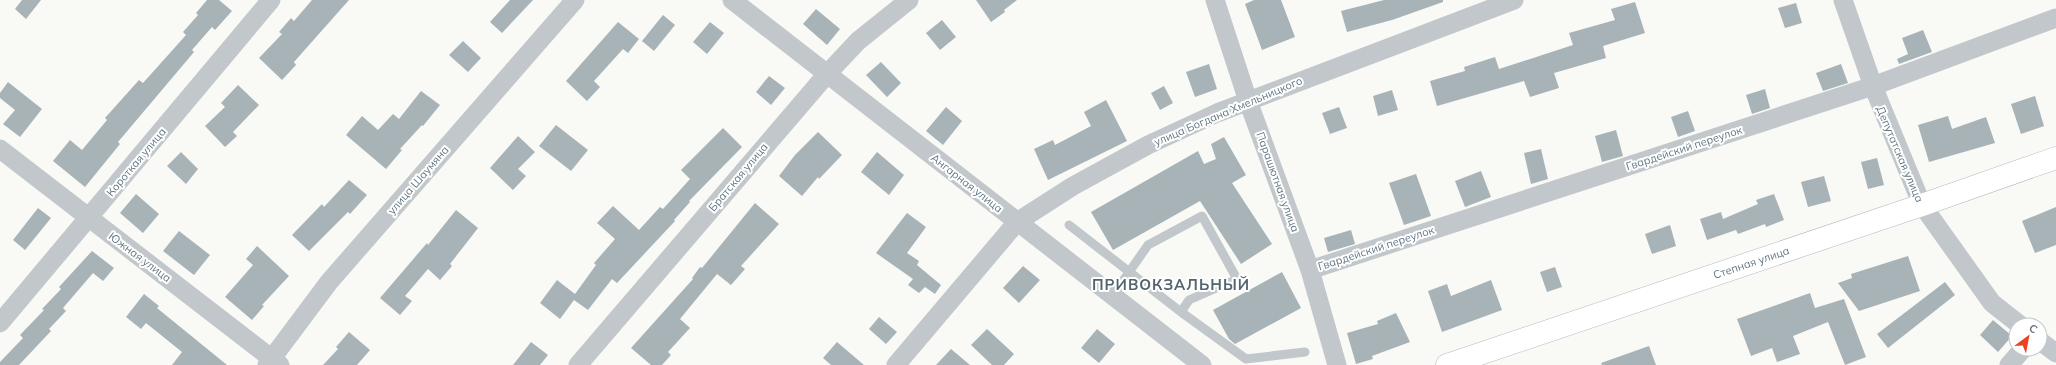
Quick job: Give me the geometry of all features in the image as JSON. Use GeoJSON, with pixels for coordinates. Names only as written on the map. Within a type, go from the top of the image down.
{"type":"FeatureCollection","features":[{"type":"Feature","properties":{"kind":"street","name":"Короткая улица"},"geometry":{"type":"LineString","coordinates":[[0,324],[271,0]]}},
{"type":"Feature","properties":{"kind":"street","name":"улица Шаумяна"},"geometry":{"type":"LineString","coordinates":[[273,363],[329,282],[575,0]]}},
{"type":"Feature","properties":{"kind":"street","name":"Ангарная улица"},"geometry":{"type":"LineString","coordinates":[[732,0],[1202,365]]}},
{"type":"Feature","properties":{"kind":"street","name":"Братская улица"},"geometry":{"type":"LineString","coordinates":[[578,365],[826,74],[858,41],[909,0]]}},
{"type":"Feature","properties":{"kind":"street","name":"Парашютная улица"},"geometry":{"type":"LineString","coordinates":[[1215,0],[1248,101],[1310,270],[1337,365]]}},
{"type":"Feature","properties":{"kind":"street","name":"улица Богдана Хмельницкого"},"geometry":{"type":"LineString","coordinates":[[896,365],[1017,222],[1073,186],[1148,145],[1248,101],[1514,0]]}},
{"type":"Feature","properties":{"kind":"street","name":"Депутатская улица"},"geometry":{"type":"LineString","coordinates":[[1843,0],[1872,86],[1922,205],[1992,303],[2010,317]]}},
{"type":"Feature","properties":{"kind":"street","name":"Гвардейский переулок"},"geometry":{"type":"LineString","coordinates":[[1310,270],[1872,86],[2056,18]]}},
{"type":"Feature","properties":{"kind":"street","name":"Южная улица"},"geometry":{"type":"LineString","coordinates":[[0,149],[273,363]]}},
{"type":"Feature","properties":{"kind":"street","name":"Степная улица"},"geometry":{"type":"LineString","coordinates":[[1447,365],[1922,205],[2056,158]]}},
{"type":"Feature","properties":{"kind":"street"},"geometry":{"type":"LineString","coordinates":[[2009,365],[2016,357]]}},
{"type":"Feature","properties":{"kind":"lane"},"geometry":{"type":"LineString","coordinates":[[1113,295],[1148,245],[1202,216],[1237,279],[1190,300],[1181,312]]}},
{"type":"Feature","properties":{"kind":"lane"},"geometry":{"type":"LineString","coordinates":[[1069,225],[1181,312],[1246,359],[1305,352]]}},
{"type":"Feature","properties":{"kind":"building"},"geometry":{"type":"Polygon","coordinates":[[[22,0],[41,0],[26,19],[15,9],[22,0]]]}},
{"type":"Feature","properties":{"kind":"building"},"geometry":{"type":"Polygon","coordinates":[[[207,0],[219,0],[232,11],[215,30],[212,27],[192,50],[194,52],[118,142],[120,144],[85,187],[53,161],[70,140],[82,150],[107,120],[105,118],[139,80],[143,83],[186,35],[183,32],[198,15],[196,13],[207,0]]]}},
{"type":"Feature","properties":{"kind":"building"},"geometry":{"type":"Polygon","coordinates":[[[312,0],[349,0],[294,62],[296,65],[282,80],[259,58],[282,34],[279,32],[291,18],[294,21],[312,0]]]}},
{"type":"Feature","properties":{"kind":"building"},"geometry":{"type":"Polygon","coordinates":[[[510,0],[533,0],[502,33],[490,22],[510,0]]]}},
{"type":"Feature","properties":{"kind":"building"},"geometry":{"type":"Polygon","coordinates":[[[976,0],[1017,0],[1004,10],[1005,12],[991,22],[976,0]]]}},
{"type":"Feature","properties":{"kind":"building"},"geometry":{"type":"Polygon","coordinates":[[[1254,0],[1281,0],[1295,37],[1262,50],[1245,4],[1254,0]]]}},
{"type":"Feature","properties":{"kind":"building"},"geometry":{"type":"Polygon","coordinates":[[[1384,0],[1443,0],[1443,2],[1392,20],[1347,32],[1341,11],[1384,0]]]}},
{"type":"Feature","properties":{"kind":"building"},"geometry":{"type":"Polygon","coordinates":[[[1635,2],[1645,33],[1603,46],[1606,58],[1554,73],[1559,88],[1530,97],[1524,81],[1437,106],[1430,81],[1465,71],[1464,67],[1495,57],[1499,69],[1573,45],[1569,33],[1615,20],[1611,9],[1635,2]]]}},
{"type":"Feature","properties":{"kind":"building"},"geometry":{"type":"Polygon","coordinates":[[[1796,3],[1802,23],[1785,28],[1778,8],[1796,3]]]}},
{"type":"Feature","properties":{"kind":"building"},"geometry":{"type":"Polygon","coordinates":[[[816,9],[840,29],[827,45],[803,24],[816,9]]]}},
{"type":"Feature","properties":{"kind":"building"},"geometry":{"type":"Polygon","coordinates":[[[663,15],[675,25],[654,51],[642,41],[663,15]]]}},
{"type":"Feature","properties":{"kind":"building"},"geometry":{"type":"Polygon","coordinates":[[[942,20],[956,37],[940,50],[926,33],[942,20]]]}},
{"type":"Feature","properties":{"kind":"building"},"geometry":{"type":"Polygon","coordinates":[[[618,22],[639,39],[628,53],[623,49],[594,81],[600,87],[587,101],[566,81],[618,22]]]}},
{"type":"Feature","properties":{"kind":"building"},"geometry":{"type":"Polygon","coordinates":[[[710,22],[724,33],[707,54],[693,42],[710,22]]]}},
{"type":"Feature","properties":{"kind":"building"},"geometry":{"type":"Polygon","coordinates":[[[1923,30],[1932,52],[1899,64],[1897,59],[1908,54],[1902,38],[1923,30]]]}},
{"type":"Feature","properties":{"kind":"building"},"geometry":{"type":"Polygon","coordinates":[[[463,41],[481,58],[468,72],[449,55],[463,41]]]}},
{"type":"Feature","properties":{"kind":"building"},"geometry":{"type":"Polygon","coordinates":[[[881,62],[901,83],[887,97],[866,75],[881,62]]]}},
{"type":"Feature","properties":{"kind":"building"},"geometry":{"type":"Polygon","coordinates":[[[1209,64],[1217,89],[1195,97],[1186,72],[1209,64]]]}},
{"type":"Feature","properties":{"kind":"building"},"geometry":{"type":"Polygon","coordinates":[[[1841,64],[1848,83],[1823,91],[1816,73],[1841,64]]]}},
{"type":"Feature","properties":{"kind":"building"},"geometry":{"type":"Polygon","coordinates":[[[769,76],[785,88],[771,105],[756,92],[769,76]]]}},
{"type":"Feature","properties":{"kind":"building"},"geometry":{"type":"Polygon","coordinates":[[[8,82],[42,109],[20,137],[3,124],[15,110],[0,98],[0,93],[8,82]]]}},
{"type":"Feature","properties":{"kind":"building"},"geometry":{"type":"Polygon","coordinates":[[[238,85],[259,105],[233,132],[237,136],[225,147],[205,126],[225,107],[221,103],[238,85]]]}},
{"type":"Feature","properties":{"kind":"building"},"geometry":{"type":"Polygon","coordinates":[[[1164,86],[1173,103],[1160,110],[1151,93],[1164,86]]]}},
{"type":"Feature","properties":{"kind":"building"},"geometry":{"type":"Polygon","coordinates":[[[1765,89],[1770,108],[1752,114],[1746,95],[1765,89]]]}},
{"type":"Feature","properties":{"kind":"building"},"geometry":{"type":"Polygon","coordinates":[[[1392,90],[1398,110],[1378,116],[1373,96],[1392,90]]]}},
{"type":"Feature","properties":{"kind":"building"},"geometry":{"type":"Polygon","coordinates":[[[421,91],[440,105],[423,126],[422,125],[400,149],[402,150],[386,169],[346,135],[362,116],[378,130],[393,114],[399,119],[421,91]]]}},
{"type":"Feature","properties":{"kind":"building"},"geometry":{"type":"Polygon","coordinates":[[[2035,96],[2044,126],[2021,134],[2011,104],[2035,96]]]}},
{"type":"Feature","properties":{"kind":"building"},"geometry":{"type":"Polygon","coordinates":[[[1106,100],[1127,141],[1048,180],[1034,149],[1053,140],[1055,145],[1091,126],[1084,112],[1106,100]]]}},
{"type":"Feature","properties":{"kind":"building"},"geometry":{"type":"Polygon","coordinates":[[[946,107],[962,121],[943,145],[926,131],[946,107]]]}},
{"type":"Feature","properties":{"kind":"building"},"geometry":{"type":"Polygon","coordinates":[[[1339,107],[1347,128],[1330,134],[1322,113],[1339,107]]]}},
{"type":"Feature","properties":{"kind":"building"},"geometry":{"type":"Polygon","coordinates":[[[1688,111],[1695,131],[1678,137],[1671,117],[1688,111]]]}},
{"type":"Feature","properties":{"kind":"building"},"geometry":{"type":"Polygon","coordinates":[[[1948,116],[1952,129],[1986,117],[1995,143],[1929,162],[1918,125],[1948,116]]]}},
{"type":"Feature","properties":{"kind":"building"},"geometry":{"type":"Polygon","coordinates":[[[556,125],[588,150],[571,171],[539,146],[556,125]]]}},
{"type":"Feature","properties":{"kind":"building"},"geometry":{"type":"Polygon","coordinates":[[[723,128],[742,147],[689,201],[690,202],[674,220],[675,221],[617,283],[612,279],[588,310],[574,300],[560,319],[540,303],[557,280],[575,294],[596,265],[594,263],[615,239],[597,223],[613,206],[639,230],[660,207],[663,209],[690,179],[681,170],[723,128]]]}},
{"type":"Feature","properties":{"kind":"building"},"geometry":{"type":"Polygon","coordinates":[[[1616,130],[1623,156],[1602,162],[1595,136],[1616,130]]]}},
{"type":"Feature","properties":{"kind":"building"},"geometry":{"type":"Polygon","coordinates":[[[818,132],[842,155],[819,179],[818,177],[802,196],[779,176],[795,155],[818,132]]]}},
{"type":"Feature","properties":{"kind":"building"},"geometry":{"type":"Polygon","coordinates":[[[518,136],[535,152],[518,169],[526,176],[513,190],[490,168],[518,136]]]}},
{"type":"Feature","properties":{"kind":"building"},"geometry":{"type":"Polygon","coordinates":[[[1224,137],[1246,175],[1232,183],[1272,244],[1241,264],[1200,201],[1113,250],[1091,212],[1198,151],[1204,164],[1216,159],[1211,144],[1224,137]]]}},
{"type":"Feature","properties":{"kind":"building"},"geometry":{"type":"Polygon","coordinates":[[[1541,149],[1548,179],[1531,184],[1524,153],[1541,149]]]}},
{"type":"Feature","properties":{"kind":"building"},"geometry":{"type":"Polygon","coordinates":[[[181,152],[198,169],[186,184],[167,166],[181,152]]]}},
{"type":"Feature","properties":{"kind":"building"},"geometry":{"type":"Polygon","coordinates":[[[877,152],[904,175],[889,195],[861,172],[877,152]]]}},
{"type":"Feature","properties":{"kind":"building"},"geometry":{"type":"Polygon","coordinates":[[[1877,158],[1884,185],[1868,189],[1861,162],[1877,158]]]}},
{"type":"Feature","properties":{"kind":"building"},"geometry":{"type":"Polygon","coordinates":[[[1481,171],[1491,197],[1465,207],[1455,181],[1481,171]]]}},
{"type":"Feature","properties":{"kind":"building"},"geometry":{"type":"Polygon","coordinates":[[[1416,174],[1431,216],[1404,225],[1389,183],[1416,174]]]}},
{"type":"Feature","properties":{"kind":"building"},"geometry":{"type":"Polygon","coordinates":[[[1824,176],[1831,201],[1808,207],[1801,182],[1824,176]]]}},
{"type":"Feature","properties":{"kind":"building"},"geometry":{"type":"Polygon","coordinates":[[[349,180],[367,195],[350,214],[348,212],[309,251],[292,235],[322,204],[324,207],[349,180]]]}},
{"type":"Feature","properties":{"kind":"building"},"geometry":{"type":"Polygon","coordinates":[[[136,194],[159,214],[143,233],[120,213],[136,194]]]}},
{"type":"Feature","properties":{"kind":"building"},"geometry":{"type":"Polygon","coordinates":[[[1774,194],[1784,220],[1766,227],[1765,224],[1738,234],[1736,230],[1707,240],[1700,219],[1721,212],[1723,219],[1758,204],[1756,200],[1774,194]]]}},
{"type":"Feature","properties":{"kind":"building"},"geometry":{"type":"Polygon","coordinates":[[[755,203],[779,224],[741,266],[745,269],[731,285],[717,274],[680,319],[690,328],[668,352],[671,355],[662,365],[651,365],[631,348],[693,279],[692,278],[700,267],[702,268],[755,203]]]}},
{"type":"Feature","properties":{"kind":"building"},"geometry":{"type":"Polygon","coordinates":[[[2056,207],[2056,245],[2035,253],[2022,221],[2056,207]]]}},
{"type":"Feature","properties":{"kind":"building"},"geometry":{"type":"Polygon","coordinates":[[[38,208],[51,218],[25,250],[13,240],[38,208]]]}},
{"type":"Feature","properties":{"kind":"building"},"geometry":{"type":"Polygon","coordinates":[[[456,210],[478,228],[450,264],[452,266],[440,280],[428,269],[405,296],[412,301],[400,315],[380,298],[427,243],[428,245],[456,210]]]}},
{"type":"Feature","properties":{"kind":"building"},"geometry":{"type":"Polygon","coordinates":[[[907,213],[926,227],[907,253],[919,261],[917,265],[941,285],[935,294],[925,287],[919,293],[908,285],[913,279],[876,253],[907,213]]]}},
{"type":"Feature","properties":{"kind":"building"},"geometry":{"type":"Polygon","coordinates":[[[1670,225],[1676,246],[1652,254],[1645,234],[1670,225]]]}},
{"type":"Feature","properties":{"kind":"building"},"geometry":{"type":"Polygon","coordinates":[[[1351,230],[1355,244],[1328,252],[1324,238],[1351,230]]]}},
{"type":"Feature","properties":{"kind":"building"},"geometry":{"type":"Polygon","coordinates":[[[179,231],[210,255],[194,275],[163,251],[179,231]]]}},
{"type":"Feature","properties":{"kind":"building"},"geometry":{"type":"Polygon","coordinates":[[[257,246],[289,276],[262,305],[264,306],[252,320],[225,297],[253,265],[246,259],[257,246]]]}},
{"type":"Feature","properties":{"kind":"building"},"geometry":{"type":"Polygon","coordinates":[[[92,251],[114,268],[103,281],[93,273],[63,308],[66,311],[49,329],[51,331],[19,365],[0,365],[0,362],[23,338],[20,335],[44,310],[42,309],[61,289],[59,287],[92,251]]]}},
{"type":"Feature","properties":{"kind":"building"},"geometry":{"type":"Polygon","coordinates":[[[1908,256],[1920,291],[1859,311],[1838,283],[1852,278],[1851,274],[1908,256]]]}},
{"type":"Feature","properties":{"kind":"building"},"geometry":{"type":"Polygon","coordinates":[[[1023,266],[1040,280],[1019,303],[1003,288],[1023,266]]]}},
{"type":"Feature","properties":{"kind":"building"},"geometry":{"type":"Polygon","coordinates":[[[1555,267],[1562,287],[1547,292],[1540,272],[1555,267]]]}},
{"type":"Feature","properties":{"kind":"building"},"geometry":{"type":"Polygon","coordinates":[[[1282,272],[1301,308],[1235,344],[1229,339],[1213,310],[1282,272]]]}},
{"type":"Feature","properties":{"kind":"building"},"geometry":{"type":"Polygon","coordinates":[[[1491,280],[1502,310],[1442,332],[1428,291],[1447,284],[1451,296],[1491,280]]]}},
{"type":"Feature","properties":{"kind":"building"},"geometry":{"type":"Polygon","coordinates":[[[1945,282],[1955,295],[1888,348],[1877,334],[1945,282]]]}},
{"type":"Feature","properties":{"kind":"building"},"geometry":{"type":"Polygon","coordinates":[[[1810,293],[1815,308],[1844,299],[1866,357],[1845,365],[1828,322],[1793,336],[1800,354],[1777,362],[1772,348],[1751,356],[1737,319],[1810,293]]]}},
{"type":"Feature","properties":{"kind":"building"},"geometry":{"type":"Polygon","coordinates":[[[144,294],[159,306],[157,308],[227,365],[172,365],[182,352],[146,323],[141,329],[126,317],[144,294]]]}},
{"type":"Feature","properties":{"kind":"building"},"geometry":{"type":"Polygon","coordinates":[[[1396,313],[1410,342],[1372,356],[1373,359],[1356,364],[1347,333],[1378,324],[1377,321],[1396,313]]]}},
{"type":"Feature","properties":{"kind":"building"},"geometry":{"type":"Polygon","coordinates":[[[879,317],[897,332],[886,344],[869,329],[879,317]]]}},
{"type":"Feature","properties":{"kind":"building"},"geometry":{"type":"Polygon","coordinates":[[[1993,320],[2008,333],[2008,341],[1998,352],[1980,335],[1993,320]]]}},
{"type":"Feature","properties":{"kind":"building"},"geometry":{"type":"Polygon","coordinates":[[[987,329],[1014,354],[1004,365],[992,365],[971,345],[987,329]]]}},
{"type":"Feature","properties":{"kind":"building"},"geometry":{"type":"Polygon","coordinates":[[[1097,329],[1115,344],[1099,363],[1081,348],[1097,329]]]}},
{"type":"Feature","properties":{"kind":"building"},"geometry":{"type":"Polygon","coordinates":[[[349,332],[370,350],[357,365],[323,365],[338,349],[336,347],[349,332]]]}},
{"type":"Feature","properties":{"kind":"building"},"geometry":{"type":"Polygon","coordinates":[[[531,342],[548,355],[540,365],[513,365],[531,342]]]}},
{"type":"Feature","properties":{"kind":"building"},"geometry":{"type":"Polygon","coordinates":[[[837,342],[864,365],[831,365],[823,358],[837,342]]]}},
{"type":"Feature","properties":{"kind":"building"},"geometry":{"type":"Polygon","coordinates":[[[1649,346],[1656,365],[1602,365],[1601,363],[1649,346]]]}},
{"type":"Feature","properties":{"kind":"building"},"geometry":{"type":"Polygon","coordinates":[[[951,349],[970,365],[936,365],[951,349]]]}},
{"type":"Feature","properties":{"kind":"district","name":"ПРИВОКЗАЛЬНЫЙ"},"geometry":{"type":"Point","coordinates":[1171,285]}}]}
